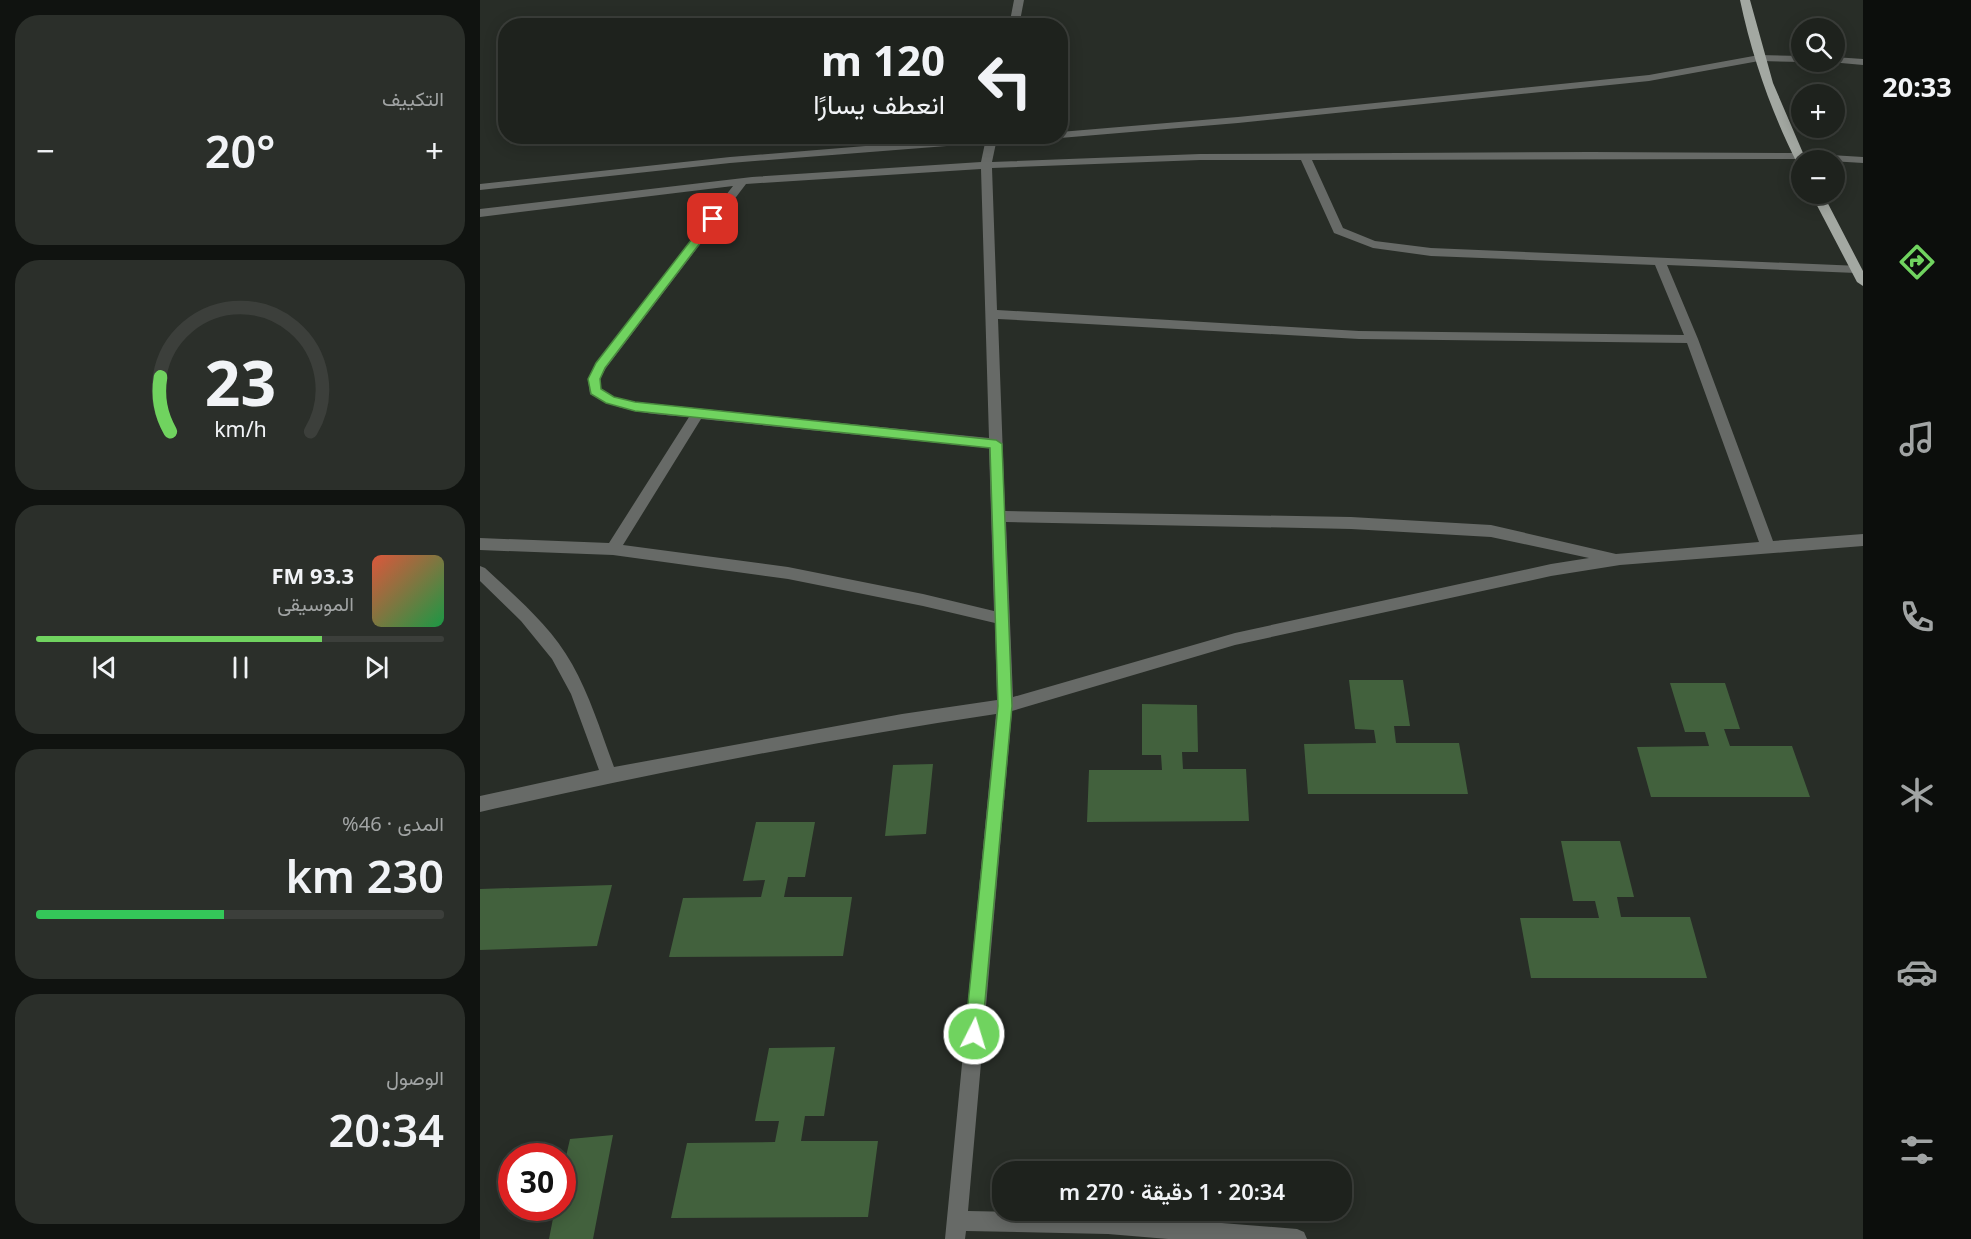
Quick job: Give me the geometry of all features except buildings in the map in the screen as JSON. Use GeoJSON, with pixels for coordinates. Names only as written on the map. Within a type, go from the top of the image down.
{"type":"FeatureCollection","features":[{"type":"Feature","properties":{"kind":"main road"},"geometry":{"type":"LineString","coordinates":[[1745,0],[1759,58],[1774,103],[1795,150]]}},
{"type":"Feature","properties":{"kind":"main road"},"geometry":{"type":"LineString","coordinates":[[1822,204],[1863,282]]}},
{"type":"Feature","properties":{"kind":"street"},"geometry":{"type":"LineString","coordinates":[[1016,18],[1019,0]]}},
{"type":"Feature","properties":{"kind":"street"},"geometry":{"type":"LineString","coordinates":[[1068,134],[1606,83],[1683,73],[1759,58],[1791,59]]}},
{"type":"Feature","properties":{"kind":"street"},"geometry":{"type":"LineString","coordinates":[[1845,61],[1863,62]]}},
{"type":"Feature","properties":{"kind":"street"},"geometry":{"type":"LineString","coordinates":[[480,187],[730,160],[930,144]]}},
{"type":"Feature","properties":{"kind":"street"},"geometry":{"type":"LineString","coordinates":[[991,144],[986,165],[1005,706],[956,1230],[1108,1224],[1297,1239]]}},
{"type":"Feature","properties":{"kind":"street"},"geometry":{"type":"LineString","coordinates":[[480,213],[752,180],[986,165],[1200,158],[1591,155],[1791,160]]}},
{"type":"Feature","properties":{"kind":"street"},"geometry":{"type":"LineString","coordinates":[[1306,158],[1338,230],[1373,244],[1431,252],[1856,269]]}},
{"type":"Feature","properties":{"kind":"street"},"geometry":{"type":"LineString","coordinates":[[1845,160],[1863,160]]}},
{"type":"Feature","properties":{"kind":"street"},"geometry":{"type":"LineString","coordinates":[[741,183],[600,366],[594,379],[595,392],[610,400],[635,406],[996,444]]}},
{"type":"Feature","properties":{"kind":"street"},"geometry":{"type":"LineString","coordinates":[[1659,261],[1692,339],[1768,548]]}},
{"type":"Feature","properties":{"kind":"street"},"geometry":{"type":"LineString","coordinates":[[991,314],[1359,335],[1692,339]]}},
{"type":"Feature","properties":{"kind":"street"},"geometry":{"type":"LineString","coordinates":[[612,549],[698,412]]}},
{"type":"Feature","properties":{"kind":"street"},"geometry":{"type":"LineString","coordinates":[[998,516],[1351,523],[1491,531],[1620,559]]}},
{"type":"Feature","properties":{"kind":"street"},"geometry":{"type":"LineString","coordinates":[[480,804],[609,775],[902,721],[1005,706],[1235,639],[1490,583],[1620,559],[1863,540]]}},
{"type":"Feature","properties":{"kind":"street"},"geometry":{"type":"LineString","coordinates":[[480,544],[612,549],[788,573],[923,600],[1002,619]]}},
{"type":"Feature","properties":{"kind":"street"},"geometry":{"type":"LineString","coordinates":[[480,572],[530,622],[565,666],[578,693],[609,775]]}},
{"type":"Feature","properties":{"kind":"route"},"geometry":{"type":"LineString","coordinates":[[713,219],[600,366],[594,379],[595,392],[610,400],[635,406],[996,444],[1005,706],[974,1034]]}}]}
